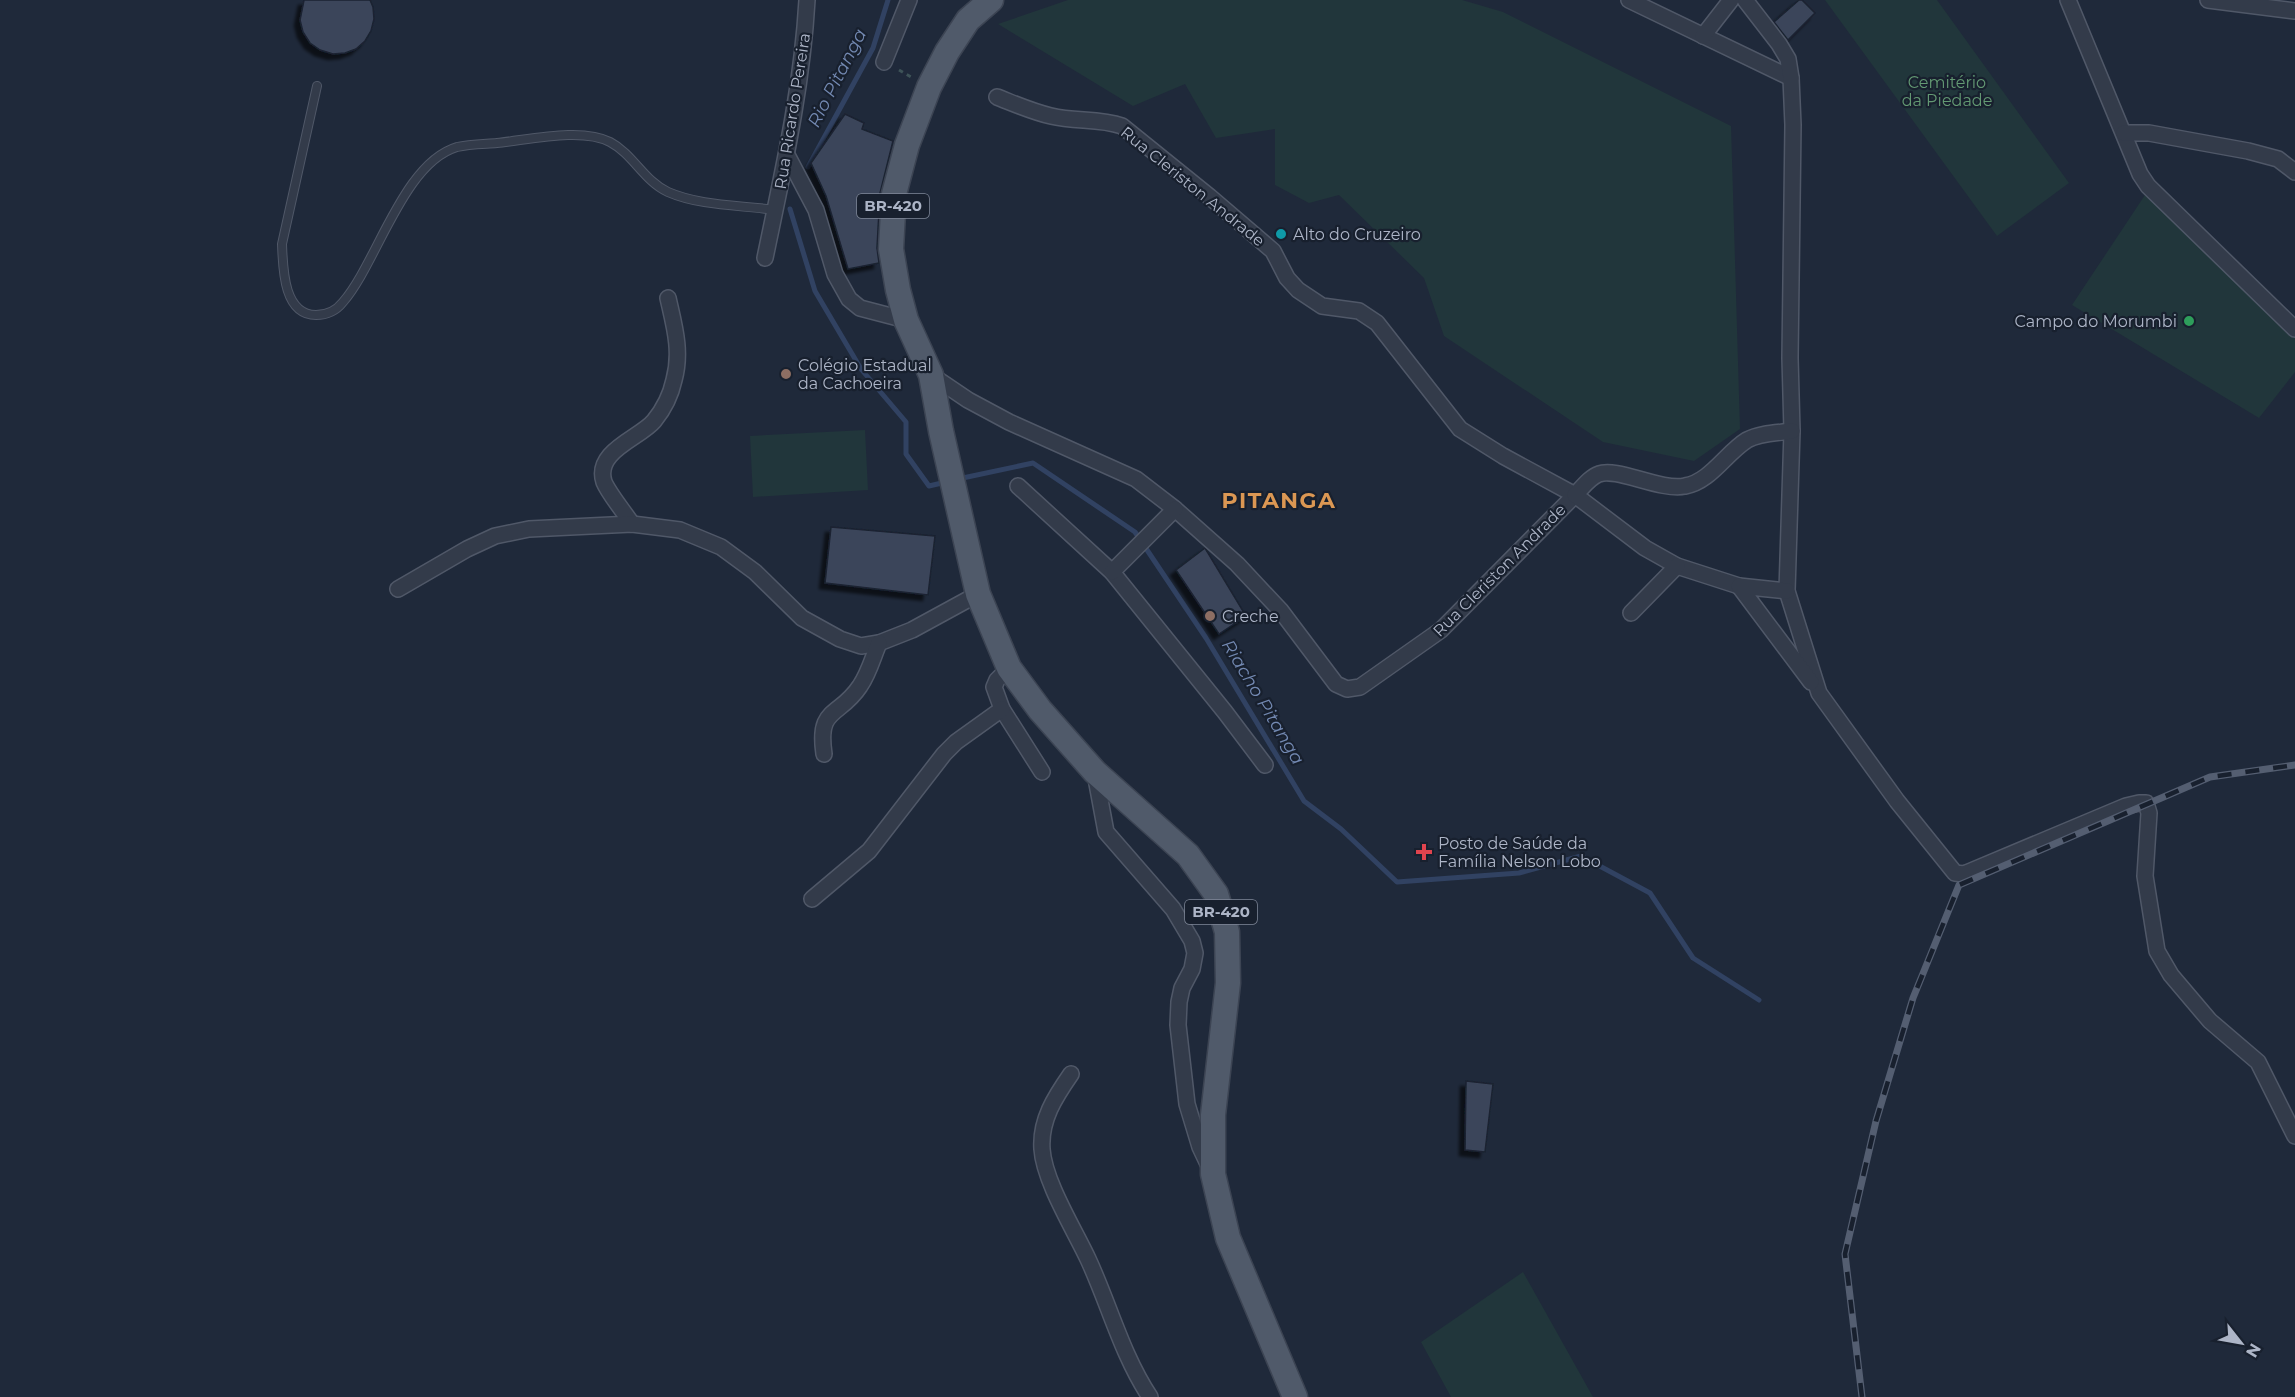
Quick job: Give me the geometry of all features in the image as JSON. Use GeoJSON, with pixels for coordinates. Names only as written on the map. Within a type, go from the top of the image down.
{"type":"FeatureCollection","features":[{"type":"Feature","properties":{"kind":"main road","name":"BR-420"},"geometry":{"type":"LineString","coordinates":[[991,0],[968,20],[946,52],[929,87],[907,145],[894,194],[891,249],[906,320],[932,375],[941,431],[978,594],[1010,668],[1040,710],[1095,772],[1188,855],[1216,894],[1227,932],[1228,983],[1213,1115],[1213,1174],[1228,1238],[1295,1397]]}},
{"type":"Feature","properties":{"kind":"street","name":"Rua Ricardo Pereira"},"geometry":{"type":"LineString","coordinates":[[765,258],[788,157],[805,46],[807,0]]}},
{"type":"Feature","properties":{"kind":"street"},"geometry":{"type":"LineString","coordinates":[[884,62],[909,0]]}},
{"type":"Feature","properties":{"kind":"street"},"geometry":{"type":"LineString","coordinates":[[1629,0],[1791,78]]}},
{"type":"Feature","properties":{"kind":"street"},"geometry":{"type":"LineString","coordinates":[[1703,36],[1731,0]]}},
{"type":"Feature","properties":{"kind":"street"},"geometry":{"type":"LineString","coordinates":[[1744,0],[1779,44],[1788,59],[1791,78],[1793,125],[1790,358],[1792,431],[1787,591],[1819,693]]}},
{"type":"Feature","properties":{"kind":"street"},"geometry":{"type":"LineString","coordinates":[[2068,0],[2140,174],[2148,186],[2295,328]]}},
{"type":"Feature","properties":{"kind":"street"},"geometry":{"type":"LineString","coordinates":[[2208,0],[2295,11]]}},
{"type":"Feature","properties":{"kind":"street","name":"Rua Cleriston Andrade"},"geometry":{"type":"LineString","coordinates":[[932,375],[968,400],[1010,422],[1136,479],[1175,509],[1252,580],[1281,611],[1336,684],[1347,689],[1360,687],[1441,630],[1575,495],[1503,456],[1460,429],[1377,323],[1359,311],[1322,306],[1298,290],[1287,278],[1273,251],[1122,126],[1106,120],[1052,116],[998,98]]}},
{"type":"Feature","properties":{"kind":"street"},"geometry":{"type":"LineString","coordinates":[[2124,133],[2149,134],[2248,151],[2278,159],[2295,172]]}},
{"type":"Feature","properties":{"kind":"street"},"geometry":{"type":"LineString","coordinates":[[788,157],[816,210],[835,274],[849,299],[860,308],[906,320]]}},
{"type":"Feature","properties":{"kind":"street"},"geometry":{"type":"LineString","coordinates":[[632,524],[604,481],[604,468],[610,455],[624,442],[653,423],[674,381],[679,357],[668,297]]}},
{"type":"Feature","properties":{"kind":"street"},"geometry":{"type":"LineString","coordinates":[[1787,591],[1740,586],[1677,566],[1645,548],[1575,495],[1593,477],[1604,473],[1658,485],[1685,486],[1702,478],[1747,440],[1761,435],[1792,431]]}},
{"type":"Feature","properties":{"kind":"street"},"geometry":{"type":"LineString","coordinates":[[1018,486],[1112,572],[1225,712],[1264,765]]}},
{"type":"Feature","properties":{"kind":"street"},"geometry":{"type":"LineString","coordinates":[[1112,572],[1175,509]]}},
{"type":"Feature","properties":{"kind":"street"},"geometry":{"type":"LineString","coordinates":[[399,589],[467,549],[495,536],[529,529],[632,524],[681,530],[722,547],[755,572],[802,618],[840,639],[861,646],[879,643],[912,630],[978,594]]}},
{"type":"Feature","properties":{"kind":"street"},"geometry":{"type":"LineString","coordinates":[[1631,613],[1677,566]]}},
{"type":"Feature","properties":{"kind":"street"},"geometry":{"type":"LineString","coordinates":[[1740,586],[1897,801],[1954,873],[1964,874],[2126,806],[2146,803],[2149,813],[2145,876],[2157,951],[2171,975],[2210,1021],[2258,1062],[2295,1136]]}},
{"type":"Feature","properties":{"kind":"street"},"geometry":{"type":"LineString","coordinates":[[824,754],[821,734],[823,726],[828,717],[848,701],[860,687],[879,643]]}},
{"type":"Feature","properties":{"kind":"street"},"geometry":{"type":"LineString","coordinates":[[1010,668],[997,680],[994,687],[1002,709],[1042,772]]}},
{"type":"Feature","properties":{"kind":"street"},"geometry":{"type":"LineString","coordinates":[[812,899],[869,851],[950,748],[1002,709]]}},
{"type":"Feature","properties":{"kind":"street"},"geometry":{"type":"LineString","coordinates":[[1095,772],[1106,832],[1173,909],[1192,941],[1195,953],[1192,969],[1182,988],[1179,1002],[1182,1068],[1188,1104],[1200,1147],[1213,1174]]}},
{"type":"Feature","properties":{"kind":"street"},"geometry":{"type":"LineString","coordinates":[[1071,1074],[1054,1096],[1044,1123],[1042,1149],[1047,1173],[1089,1261],[1138,1378],[1150,1397]]}},
{"type":"Feature","properties":{"kind":"lane"},"geometry":{"type":"LineString","coordinates":[[317,86],[282,244],[283,270],[288,291],[297,306],[310,315],[327,315],[342,304],[357,283],[386,226],[423,170],[438,157],[456,147],[565,136],[594,136],[609,141],[627,154],[647,177],[665,190],[685,198],[775,210]]}},
{"type":"Feature","properties":{"kind":"path"},"geometry":{"type":"LineString","coordinates":[[884,62],[929,87]]}},
{"type":"Feature","properties":{"kind":"green space"},"geometry":{"type":"Polygon","coordinates":[[[1068,0],[1462,0],[1503,12],[1731,126],[1740,429],[1694,461],[1603,442],[1444,336],[1424,278],[1339,195],[1309,203],[1275,185],[1275,129],[1216,138],[1185,84],[1133,106],[998,24],[1068,0]]]}},
{"type":"Feature","properties":{"kind":"green space","name":"Cemitério da Piedade"},"geometry":{"type":"Polygon","coordinates":[[[1825,0],[1937,0],[2069,183],[1997,236],[1825,0]]]}},
{"type":"Feature","properties":{"kind":"green space","name":"Campo do Morumbi"},"geometry":{"type":"Polygon","coordinates":[[[2145,195],[2295,338],[2295,372],[2259,418],[2072,305],[2145,195]]]}},
{"type":"Feature","properties":{"kind":"green space"},"geometry":{"type":"Polygon","coordinates":[[[865,430],[868,490],[753,497],[750,436],[865,430]]]}},
{"type":"Feature","properties":{"kind":"green space"},"geometry":{"type":"Polygon","coordinates":[[[1523,1272],[1593,1397],[1451,1397],[1421,1342],[1523,1272]]]}},
{"type":"Feature","properties":{"kind":"building"},"geometry":{"type":"Polygon","coordinates":[[[304,0],[370,0],[374,19],[371,31],[356,49],[333,54],[320,50],[310,43],[303,32],[300,20],[304,0]]]}},
{"type":"Feature","properties":{"kind":"building"},"geometry":{"type":"Polygon","coordinates":[[[1799,0],[1802,0],[1815,13],[1788,40],[1774,22],[1799,0]]]}},
{"type":"Feature","properties":{"kind":"building"},"geometry":{"type":"Polygon","coordinates":[[[845,114],[864,123],[862,129],[893,141],[880,193],[877,248],[879,263],[848,269],[826,196],[811,163],[845,114]]]}},
{"type":"Feature","properties":{"kind":"building"},"geometry":{"type":"Polygon","coordinates":[[[831,527],[935,536],[928,595],[825,583],[831,527]]]}},
{"type":"Feature","properties":{"kind":"building"},"geometry":{"type":"Polygon","coordinates":[[[1205,548],[1246,616],[1219,634],[1176,570],[1205,548]]]}},
{"type":"Feature","properties":{"kind":"building"},"geometry":{"type":"Polygon","coordinates":[[[1466,1081],[1493,1084],[1485,1152],[1465,1150],[1466,1081]]]}},
{"type":"Feature","properties":{"kind":"waterway","name":"Rio Pitanga"},"geometry":{"type":"LineString","coordinates":[[808,167],[873,48],[888,0]]}},
{"type":"Feature","properties":{"kind":"waterway","name":"Riacho Pitanga"},"geometry":{"type":"LineString","coordinates":[[790,209],[815,291],[861,369],[906,422],[906,454],[929,486],[946,482]]}},
{"type":"Feature","properties":{"kind":"waterway","name":"Riacho Pitanga"},"geometry":{"type":"LineString","coordinates":[[958,479],[1033,463],[1135,532],[1206,638],[1304,801],[1341,829],[1397,882],[1519,873],[1581,856],[1650,893],[1693,958],[1759,1000]]}},
{"type":"Feature","properties":{"kind":"railway"},"geometry":{"type":"LineString","coordinates":[[1862,1397],[1845,1254],[1876,1121],[1913,998],[1959,885],[2210,777],[2295,765]]}},
{"type":"Feature","properties":{"kind":"place","name":"Alto do Cruzeiro"},"geometry":{"type":"Point","coordinates":[1281,234]}},
{"type":"Feature","properties":{"kind":"place","name":"Campo do Morumbi"},"geometry":{"type":"Point","coordinates":[2189,321]}},
{"type":"Feature","properties":{"kind":"place","name":"Colégio Estadual da Cachoeira"},"geometry":{"type":"Point","coordinates":[786,374]}},
{"type":"Feature","properties":{"kind":"place","name":"Creche"},"geometry":{"type":"Point","coordinates":[1210,616]}},
{"type":"Feature","properties":{"kind":"place","name":"Posto de Saúde da Família Nelson Lobo"},"geometry":{"type":"Point","coordinates":[1424,852]}},
{"type":"Feature","properties":{"kind":"district","name":"PITANGA"},"geometry":{"type":"Point","coordinates":[1279,500]}}]}
